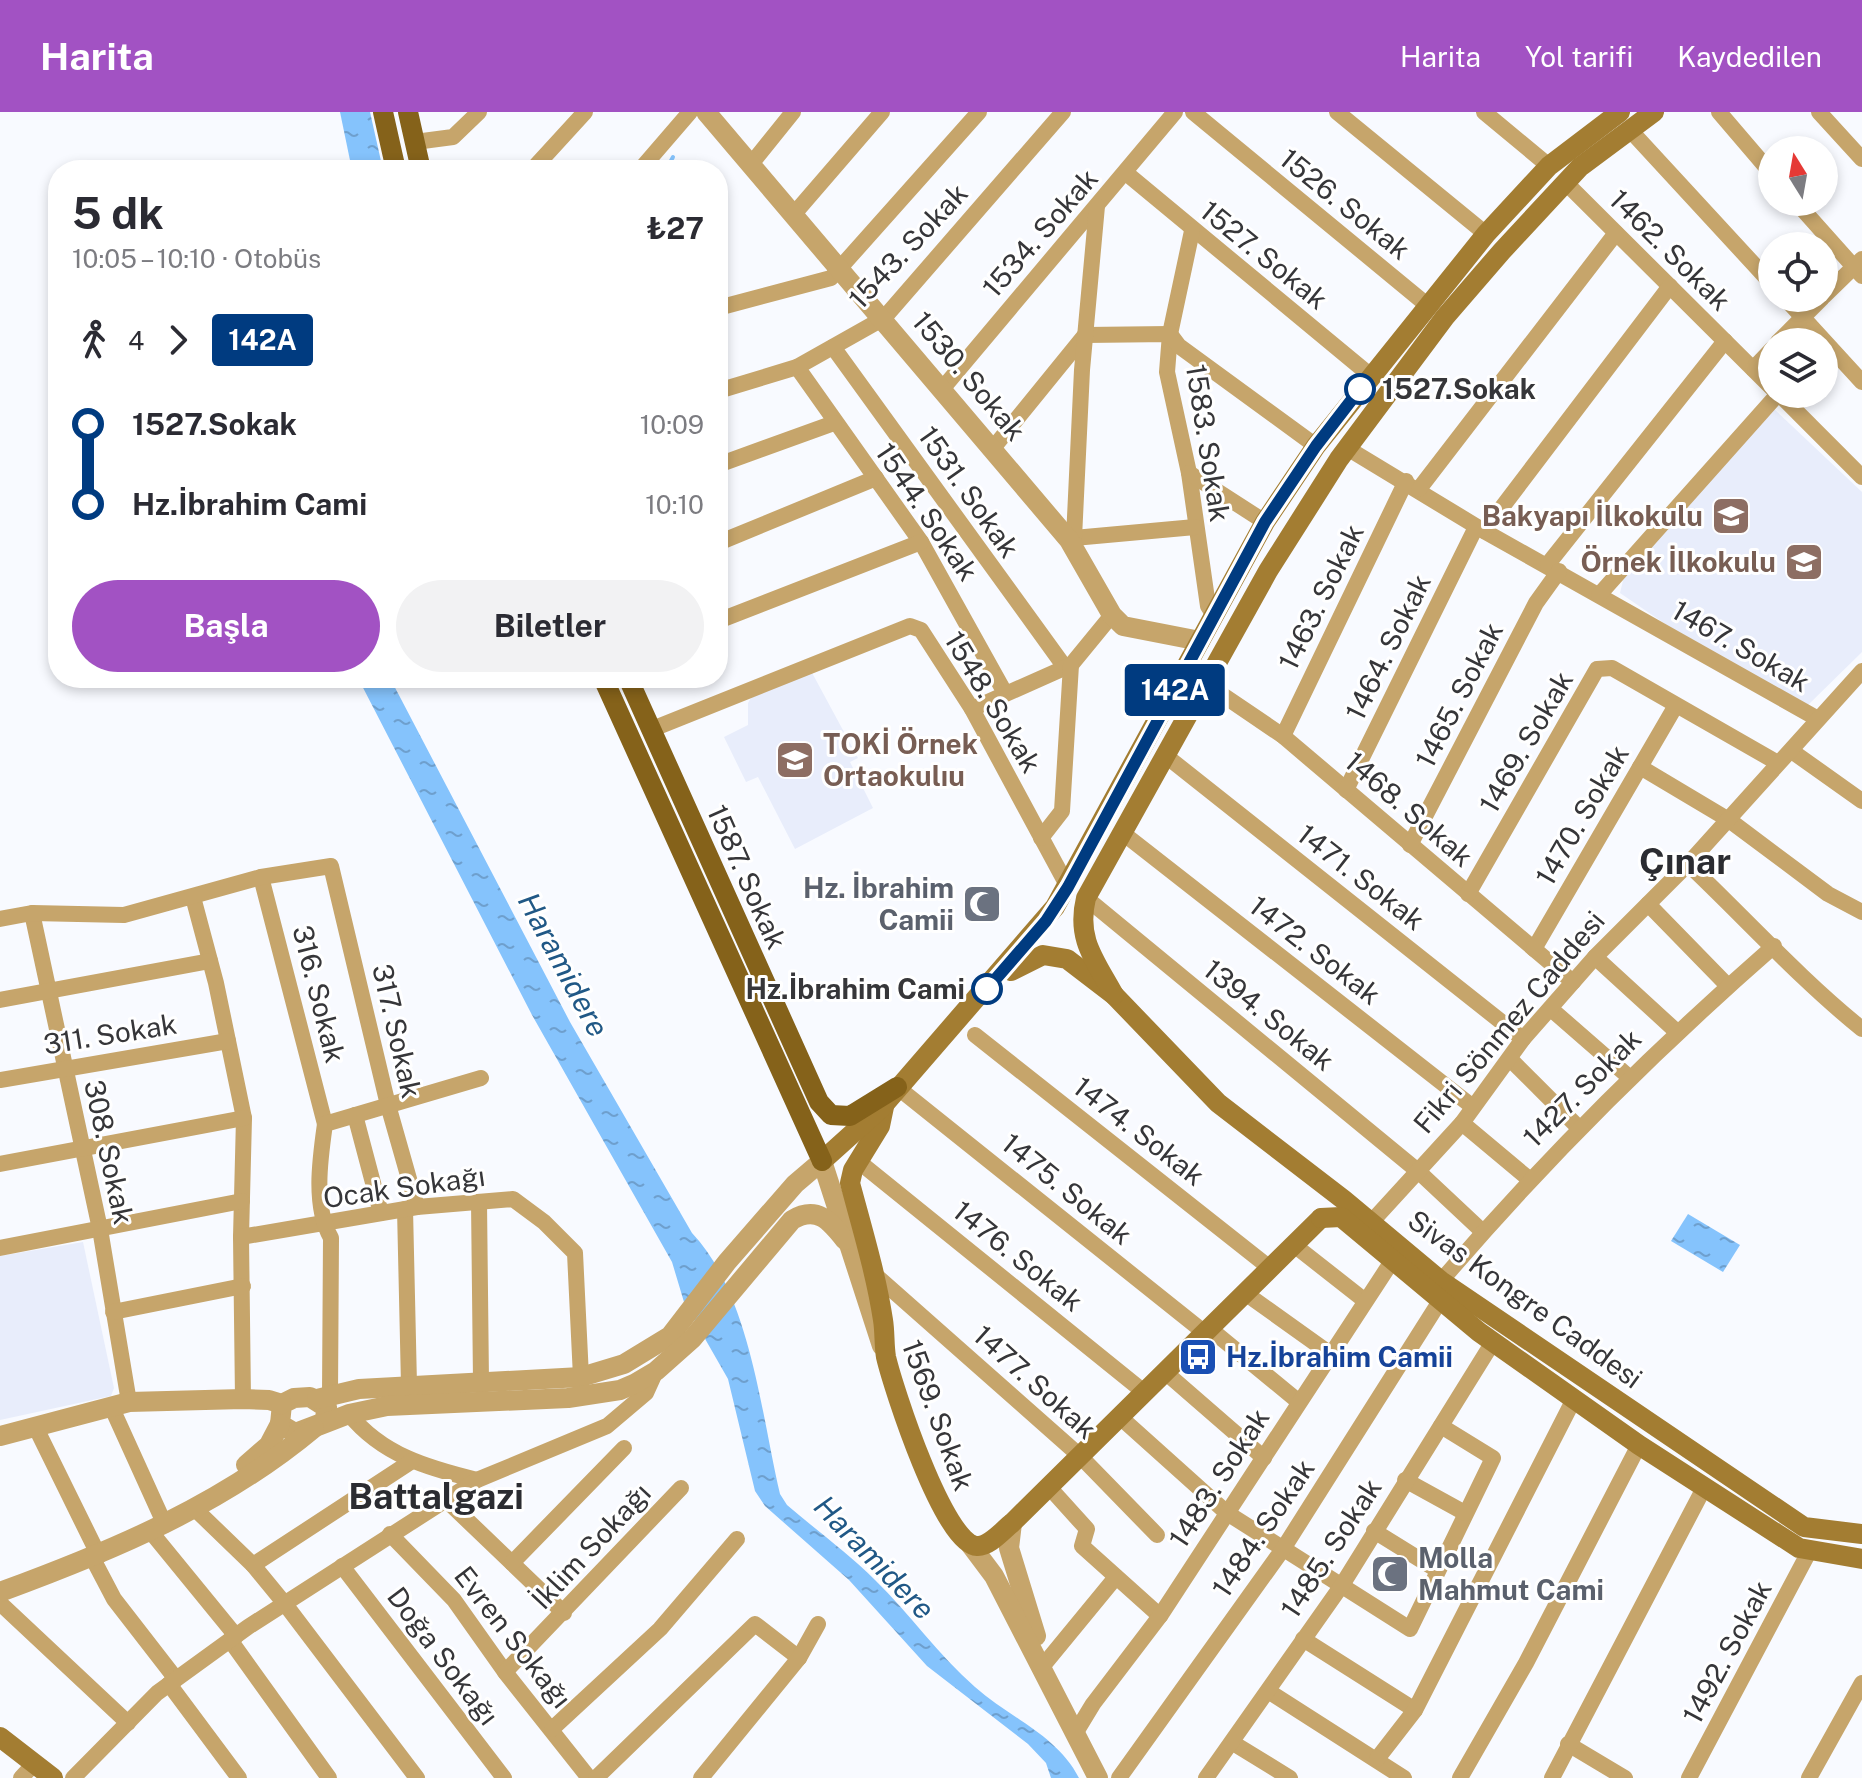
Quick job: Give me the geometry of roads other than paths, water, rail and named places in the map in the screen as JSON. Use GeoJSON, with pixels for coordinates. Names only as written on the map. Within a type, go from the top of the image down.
{"type":"FeatureCollection","features":[{"type":"Feature","properties":{"kind":"main road"},"geometry":{"type":"LineString","coordinates":[[383,112],[393,160]]}},
{"type":"Feature","properties":{"kind":"main road"},"geometry":{"type":"LineString","coordinates":[[408,112],[419,160]]}},
{"type":"Feature","properties":{"kind":"main road"},"geometry":{"type":"LineString","coordinates":[[1077,892],[1213,614],[1265,522],[1316,446],[1486,234],[1549,166],[1625,121],[1654,112]]}},
{"type":"Feature","properties":{"kind":"main road"},"geometry":{"type":"LineString","coordinates":[[822,1161],[891,1094],[1046,921],[1077,892],[1124,834],[1268,571],[1343,454],[1454,305],[1565,182],[1625,121]]}},
{"type":"Feature","properties":{"kind":"main road","name":"1587. Sokak"},"geometry":{"type":"LineString","coordinates":[[608,688],[822,1161]]}},
{"type":"Feature","properties":{"kind":"main road","name":"1587. Sokak"},"geometry":{"type":"LineString","coordinates":[[632,688],[819,1102],[831,1115],[850,1116],[891,1094]]}},
{"type":"Feature","properties":{"kind":"main road","name":"Sivas Kongre Caddesi"},"geometry":{"type":"LineString","coordinates":[[1077,892],[1083,939],[1114,995]]}},
{"type":"Feature","properties":{"kind":"main road","name":"Sivas Kongre Caddesi"},"geometry":{"type":"LineString","coordinates":[[987,989],[1021,964],[1043,955],[1067,959],[1114,995],[1218,1103],[1307,1172],[1366,1228],[1441,1291],[1493,1342],[1639,1445],[1799,1548],[1862,1559]]}},
{"type":"Feature","properties":{"kind":"main road"},"geometry":{"type":"LineString","coordinates":[[886,1356],[873,1273],[850,1183],[858,1161],[875,1138],[891,1094]]}},
{"type":"Feature","properties":{"kind":"main road"},"geometry":{"type":"LineString","coordinates":[[970,1544],[987,1544],[1012,1523],[1321,1218],[1318,1197],[1307,1172]]}},
{"type":"Feature","properties":{"kind":"main road","name":"Sivas Kongre Caddesi"},"geometry":{"type":"LineString","coordinates":[[1321,1218],[1341,1217],[1366,1228]]}},
{"type":"Feature","properties":{"kind":"main road","name":"Sivas Kongre Caddesi"},"geometry":{"type":"LineString","coordinates":[[1441,1291],[1804,1527],[1862,1534]]}},
{"type":"Feature","properties":{"kind":"main road","name":"1569. Sokak"},"geometry":{"type":"LineString","coordinates":[[886,1356],[935,1498],[970,1544]]}},
{"type":"Feature","properties":{"kind":"main road"},"geometry":{"type":"LineString","coordinates":[[0,1737],[28,1771],[53,1778]]}},
{"type":"Feature","properties":{"kind":"street"},"geometry":{"type":"LineString","coordinates":[[401,160],[415,142],[419,112]]}},
{"type":"Feature","properties":{"kind":"street"},"geometry":{"type":"LineString","coordinates":[[415,142],[453,137],[479,112]]}},
{"type":"Feature","properties":{"kind":"street"},"geometry":{"type":"LineString","coordinates":[[541,160],[585,112]]}},
{"type":"Feature","properties":{"kind":"street"},"geometry":{"type":"LineString","coordinates":[[649,160],[690,112]]}},
{"type":"Feature","properties":{"kind":"street","name":"1530. Sokak"},"geometry":{"type":"LineString","coordinates":[[706,112],[1071,539],[1112,615]]}},
{"type":"Feature","properties":{"kind":"street"},"geometry":{"type":"LineString","coordinates":[[752,163],[793,112]]}},
{"type":"Feature","properties":{"kind":"street"},"geometry":{"type":"LineString","coordinates":[[794,214],[882,112]]}},
{"type":"Feature","properties":{"kind":"street"},"geometry":{"type":"LineString","coordinates":[[728,305],[831,278],[979,112]]}},
{"type":"Feature","properties":{"kind":"street","name":"1543. Sokak"},"geometry":{"type":"LineString","coordinates":[[728,388],[797,367],[884,318],[1063,112]]}},
{"type":"Feature","properties":{"kind":"street","name":"1534. Sokak"},"geometry":{"type":"LineString","coordinates":[[943,388],[1175,112]]}},
{"type":"Feature","properties":{"kind":"street","name":"1526. Sokak"},"geometry":{"type":"LineString","coordinates":[[1193,112],[1427,305]]}},
{"type":"Feature","properties":{"kind":"street"},"geometry":{"type":"LineString","coordinates":[[1337,112],[1486,234]]}},
{"type":"Feature","properties":{"kind":"street"},"geometry":{"type":"LineString","coordinates":[[1484,112],[1549,166]]}},
{"type":"Feature","properties":{"kind":"street"},"geometry":{"type":"LineString","coordinates":[[1719,112],[1758,158]]}},
{"type":"Feature","properties":{"kind":"street"},"geometry":{"type":"LineString","coordinates":[[1819,112],[1862,159]]}},
{"type":"Feature","properties":{"kind":"street"},"geometry":{"type":"LineString","coordinates":[[1625,121],[1758,268]]}},
{"type":"Feature","properties":{"kind":"street","name":"1527. Sokak"},"geometry":{"type":"LineString","coordinates":[[1126,173],[1192,231],[1371,376]]}},
{"type":"Feature","properties":{"kind":"street","name":"1462. Sokak"},"geometry":{"type":"LineString","coordinates":[[1565,182],[1758,374]]}},
{"type":"Feature","properties":{"kind":"street"},"geometry":{"type":"LineString","coordinates":[[1097,206],[1071,539],[1195,527]]}},
{"type":"Feature","properties":{"kind":"street"},"geometry":{"type":"LineString","coordinates":[[1810,216],[1859,267],[1838,284]]}},
{"type":"Feature","properties":{"kind":"street","name":"1583. Sokak"},"geometry":{"type":"LineString","coordinates":[[1192,231],[1170,334],[1167,372],[1189,473],[1208,606],[1213,614]]}},
{"type":"Feature","properties":{"kind":"street","name":"1463. Sokak"},"geometry":{"type":"LineString","coordinates":[[1283,736],[1412,485],[1616,233]]}},
{"type":"Feature","properties":{"kind":"street","name":"1464. Sokak"},"geometry":{"type":"LineString","coordinates":[[1346,790],[1480,529],[1670,286]]}},
{"type":"Feature","properties":{"kind":"street"},"geometry":{"type":"LineString","coordinates":[[1798,312],[1862,382]]}},
{"type":"Feature","properties":{"kind":"street"},"geometry":{"type":"LineString","coordinates":[[1791,328],[1807,312]]}},
{"type":"Feature","properties":{"kind":"street"},"geometry":{"type":"LineString","coordinates":[[1085,335],[1170,334],[1179,346],[1316,446],[1343,454]]}},
{"type":"Feature","properties":{"kind":"street"},"geometry":{"type":"LineString","coordinates":[[994,447],[1085,335]]}},
{"type":"Feature","properties":{"kind":"street","name":"1465. Sokak"},"geometry":{"type":"LineString","coordinates":[[1410,845],[1553,568],[1725,341]]}},
{"type":"Feature","properties":{"kind":"street","name":"1531. Sokak"},"geometry":{"type":"LineString","coordinates":[[833,347],[1067,666]]}},
{"type":"Feature","properties":{"kind":"street"},"geometry":{"type":"LineString","coordinates":[[1753,369],[1758,364]]}},
{"type":"Feature","properties":{"kind":"street","name":"1544. Sokak"},"geometry":{"type":"LineString","coordinates":[[797,367],[921,542],[1005,693]]}},
{"type":"Feature","properties":{"kind":"street"},"geometry":{"type":"LineString","coordinates":[[1599,595],[1766,408]]}},
{"type":"Feature","properties":{"kind":"street"},"geometry":{"type":"LineString","coordinates":[[1792,408],[1862,477]]}},
{"type":"Feature","properties":{"kind":"street"},"geometry":{"type":"LineString","coordinates":[[728,461],[834,423]]}},
{"type":"Feature","properties":{"kind":"street","name":"1467. Sokak"},"geometry":{"type":"LineString","coordinates":[[1343,454],[1412,485],[1480,529],[1818,719]]}},
{"type":"Feature","properties":{"kind":"street"},"geometry":{"type":"LineString","coordinates":[[1189,473],[1265,522]]}},
{"type":"Feature","properties":{"kind":"street"},"geometry":{"type":"LineString","coordinates":[[728,539],[876,478]]}},
{"type":"Feature","properties":{"kind":"street"},"geometry":{"type":"LineString","coordinates":[[728,617],[921,542]]}},
{"type":"Feature","properties":{"kind":"street"},"geometry":{"type":"LineString","coordinates":[[972,709],[1067,666],[1112,615],[1123,626],[1200,641]]}},
{"type":"Feature","properties":{"kind":"street","name":"1548. Sokak"},"geometry":{"type":"LineString","coordinates":[[650,730],[910,626],[921,630],[972,709],[1041,838],[1077,892]]}},
{"type":"Feature","properties":{"kind":"street"},"geometry":{"type":"LineString","coordinates":[[1041,838],[1062,811],[1067,666]]}},
{"type":"Feature","properties":{"kind":"street","name":"1469. Sokak"},"geometry":{"type":"LineString","coordinates":[[1468,894],[1597,669],[1612,668],[1675,707],[1778,763]]}},
{"type":"Feature","properties":{"kind":"street","name":"Fikri Sönmez Caddesi"},"geometry":{"type":"LineString","coordinates":[[1366,1228],[1462,1123],[1511,1060],[1523,1039],[1595,957],[1688,864],[1778,763],[1793,752],[1862,671]]}},
{"type":"Feature","properties":{"kind":"street","name":"1468. Sokak"},"geometry":{"type":"LineString","coordinates":[[1205,683],[1283,736],[1573,982]]}},
{"type":"Feature","properties":{"kind":"street"},"geometry":{"type":"LineString","coordinates":[[1846,688],[1862,698]]}},
{"type":"Feature","properties":{"kind":"street","name":"1470. Sokak"},"geometry":{"type":"LineString","coordinates":[[1534,949],[1675,707]]}},
{"type":"Feature","properties":{"kind":"street"},"geometry":{"type":"LineString","coordinates":[[1793,752],[1862,801]]}},
{"type":"Feature","properties":{"kind":"street","name":"1471. Sokak"},"geometry":{"type":"LineString","coordinates":[[1166,756],[1523,1039]]}},
{"type":"Feature","properties":{"kind":"street"},"geometry":{"type":"LineString","coordinates":[[1640,767],[1729,820],[1828,894],[1862,912]]}},
{"type":"Feature","properties":{"kind":"street","name":"1472. Sokak"},"geometry":{"type":"LineString","coordinates":[[1124,834],[1473,1107]]}},
{"type":"Feature","properties":{"kind":"street"},"geometry":{"type":"LineString","coordinates":[[1688,864],[1774,946],[1811,988],[1862,1029]]}},
{"type":"Feature","properties":{"kind":"street","name":"317. Sokak"},"geometry":{"type":"LineString","coordinates":[[261,877],[331,866],[411,1208],[409,1385]]}},
{"type":"Feature","properties":{"kind":"street"},"geometry":{"type":"LineString","coordinates":[[0,919],[32,913],[124,915],[261,877]]}},
{"type":"Feature","properties":{"kind":"street","name":"316. Sokak"},"geometry":{"type":"LineString","coordinates":[[261,877],[325,1124]]}},
{"type":"Feature","properties":{"kind":"street","name":"1394. Sokak"},"geometry":{"type":"LineString","coordinates":[[1077,892],[1419,1172],[1483,1232]]}},
{"type":"Feature","properties":{"kind":"street"},"geometry":{"type":"LineString","coordinates":[[193,897],[244,1118],[241,1237],[243,1399]]}},
{"type":"Feature","properties":{"kind":"street"},"geometry":{"type":"LineString","coordinates":[[1648,904],[1728,986]]}},
{"type":"Feature","properties":{"kind":"street","name":"308. Sokak"},"geometry":{"type":"LineString","coordinates":[[32,913],[100,1229],[113,1312],[120,1404],[158,1528],[329,1778]]}},
{"type":"Feature","properties":{"kind":"street","name":"1427. Sokak"},"geometry":{"type":"LineString","coordinates":[[1441,1291],[1483,1232],[1529,1179],[1629,1077],[1774,946]]}},
{"type":"Feature","properties":{"kind":"street"},"geometry":{"type":"LineString","coordinates":[[1595,957],[1677,1032]]}},
{"type":"Feature","properties":{"kind":"street"},"geometry":{"type":"LineString","coordinates":[[0,1000],[210,961]]}},
{"type":"Feature","properties":{"kind":"street"},"geometry":{"type":"LineString","coordinates":[[1551,1009],[1629,1077]]}},
{"type":"Feature","properties":{"kind":"street","name":"1474. Sokak"},"geometry":{"type":"LineString","coordinates":[[975,1035],[1270,1268]]}},
{"type":"Feature","properties":{"kind":"street","name":"311. Sokak"},"geometry":{"type":"LineString","coordinates":[[0,1080],[228,1041]]}},
{"type":"Feature","properties":{"kind":"street"},"geometry":{"type":"LineString","coordinates":[[1511,1060],[1579,1128]]}},
{"type":"Feature","properties":{"kind":"street"},"geometry":{"type":"LineString","coordinates":[[0,1592],[96,1557],[158,1528],[270,1462],[324,1422],[327,1408],[323,1396],[331,1238],[323,1224],[320,1160],[325,1124],[481,1078]]}},
{"type":"Feature","properties":{"kind":"street","name":"1475. Sokak"},"geometry":{"type":"LineString","coordinates":[[891,1094],[1299,1402]]}},
{"type":"Feature","properties":{"kind":"street"},"geometry":{"type":"LineString","coordinates":[[355,1115],[381,1213]]}},
{"type":"Feature","properties":{"kind":"street"},"geometry":{"type":"LineString","coordinates":[[0,1164],[244,1118]]}},
{"type":"Feature","properties":{"kind":"street"},"geometry":{"type":"LineString","coordinates":[[1462,1123],[1529,1179]]}},
{"type":"Feature","properties":{"kind":"street"},"geometry":{"type":"LineString","coordinates":[[194,1508],[262,1451],[281,1414],[294,1398],[409,1385],[581,1377],[624,1364],[670,1336],[727,1262],[795,1184],[822,1161]]}},
{"type":"Feature","properties":{"kind":"street","name":"1569. Sokak"},"geometry":{"type":"LineString","coordinates":[[822,1161],[886,1356]]}},
{"type":"Feature","properties":{"kind":"street","name":"1476. Sokak"},"geometry":{"type":"LineString","coordinates":[[858,1161],[1144,1392]]}},
{"type":"Feature","properties":{"kind":"street","name":"Ocak Sokağı"},"geometry":{"type":"LineString","coordinates":[[241,1237],[411,1208],[513,1199],[544,1222],[575,1253],[581,1377]]}},
{"type":"Feature","properties":{"kind":"street"},"geometry":{"type":"LineString","coordinates":[[0,1248],[242,1201]]}},
{"type":"Feature","properties":{"kind":"street"},"geometry":{"type":"LineString","coordinates":[[479,1202],[481,1381]]}},
{"type":"Feature","properties":{"kind":"street"},"geometry":{"type":"LineString","coordinates":[[0,1436],[120,1404],[269,1400],[295,1433],[349,1414],[421,1403],[596,1395],[620,1390],[656,1371],[692,1339],[792,1220],[803,1214],[816,1213],[826,1218],[852,1249]]}},
{"type":"Feature","properties":{"kind":"street"},"geometry":{"type":"LineString","coordinates":[[1294,1245],[1364,1300]]}},
{"type":"Feature","properties":{"kind":"street","name":"1483. Sokak"},"geometry":{"type":"LineString","coordinates":[[1076,1732],[1160,1616],[1329,1353],[1397,1254]]}},
{"type":"Feature","properties":{"kind":"street","name":"1477. Sokak"},"geometry":{"type":"LineString","coordinates":[[873,1273],[1080,1456],[1157,1535]]}},
{"type":"Feature","properties":{"kind":"street"},"geometry":{"type":"LineString","coordinates":[[113,1312],[243,1286]]}},
{"type":"Feature","properties":{"kind":"street","name":"1484. Sokak"},"geometry":{"type":"LineString","coordinates":[[1119,1778],[1283,1549],[1441,1291]]}},
{"type":"Feature","properties":{"kind":"street"},"geometry":{"type":"LineString","coordinates":[[1245,1293],[1329,1353]]}},
{"type":"Feature","properties":{"kind":"street","name":"1485. Sokak"},"geometry":{"type":"LineString","coordinates":[[1206,1778],[1342,1585],[1493,1342]]}},
{"type":"Feature","properties":{"kind":"street"},"geometry":{"type":"LineString","coordinates":[[73,1778],[172,1682],[233,1638],[444,1498],[477,1480],[607,1426],[646,1393],[656,1371]]}},
{"type":"Feature","properties":{"kind":"street"},"geometry":{"type":"LineString","coordinates":[[1165,1372],[1264,1458]]}},
{"type":"Feature","properties":{"kind":"street"},"geometry":{"type":"LineString","coordinates":[[1377,1759],[1415,1710],[1574,1399]]}},
{"type":"Feature","properties":{"kind":"street"},"geometry":{"type":"LineString","coordinates":[[349,1414],[376,1443],[412,1461],[477,1480]]}},
{"type":"Feature","properties":{"kind":"street"},"geometry":{"type":"LineString","coordinates":[[1120,1417],[1227,1513],[1410,1629],[1493,1458],[1441,1426]]}},
{"type":"Feature","properties":{"kind":"street"},"geometry":{"type":"LineString","coordinates":[[36,1428],[114,1599],[239,1778]]}},
{"type":"Feature","properties":{"kind":"street"},"geometry":{"type":"LineString","coordinates":[[1460,1778],[1526,1663],[1639,1445]]}},
{"type":"Feature","properties":{"kind":"street"},"geometry":{"type":"LineString","coordinates":[[512,1563],[624,1448]]}},
{"type":"Feature","properties":{"kind":"street"},"geometry":{"type":"LineString","coordinates":[[253,1565],[412,1461]]}},
{"type":"Feature","properties":{"kind":"street"},"geometry":{"type":"LineString","coordinates":[[1405,1480],[1465,1513]]}},
{"type":"Feature","properties":{"kind":"street"},"geometry":{"type":"LineString","coordinates":[[1552,1778],[1705,1486]]}},
{"type":"Feature","properties":{"kind":"street"},"geometry":{"type":"LineString","coordinates":[[1049,1487],[1087,1529],[1082,1546],[1160,1616]]}},
{"type":"Feature","properties":{"kind":"street","name":"İklim Sokağı"},"geometry":{"type":"LineString","coordinates":[[505,1672],[681,1488]]}},
{"type":"Feature","properties":{"kind":"street"},"geometry":{"type":"LineString","coordinates":[[444,1498],[564,1613]]}},
{"type":"Feature","properties":{"kind":"street"},"geometry":{"type":"LineString","coordinates":[[194,1508],[253,1565],[417,1778]]}},
{"type":"Feature","properties":{"kind":"street","name":"1569. Sokak"},"geometry":{"type":"LineString","coordinates":[[1012,1523],[1009,1548],[1034,1629],[1042,1667]]}},
{"type":"Feature","properties":{"kind":"street"},"geometry":{"type":"LineString","coordinates":[[1374,1531],[1437,1570]]}},
{"type":"Feature","properties":{"kind":"street","name":"Evren Sokağı"},"geometry":{"type":"LineString","coordinates":[[390,1534],[454,1600],[505,1672],[589,1778]]}},
{"type":"Feature","properties":{"kind":"street"},"geometry":{"type":"LineString","coordinates":[[552,1729],[660,1629],[737,1539]]}},
{"type":"Feature","properties":{"kind":"street","name":"1569. Sokak"},"geometry":{"type":"LineString","coordinates":[[970,1544],[994,1576],[1098,1778]]}},
{"type":"Feature","properties":{"kind":"street","name":"1492. Sokak"},"geometry":{"type":"LineString","coordinates":[[1689,1778],[1810,1550]]}},
{"type":"Feature","properties":{"kind":"street","name":"Doğa Sokağı"},"geometry":{"type":"LineString","coordinates":[[342,1566],[504,1778]]}},
{"type":"Feature","properties":{"kind":"street"},"geometry":{"type":"LineString","coordinates":[[1042,1667],[1116,1577]]}},
{"type":"Feature","properties":{"kind":"street"},"geometry":{"type":"LineString","coordinates":[[0,1603],[128,1723]]}},
{"type":"Feature","properties":{"kind":"street"},"geometry":{"type":"LineString","coordinates":[[596,1778],[755,1624],[799,1658]]}},
{"type":"Feature","properties":{"kind":"street"},"geometry":{"type":"LineString","coordinates":[[701,1778],[799,1658],[818,1624]]}},
{"type":"Feature","properties":{"kind":"street"},"geometry":{"type":"LineString","coordinates":[[1303,1639],[1415,1710]]}},
{"type":"Feature","properties":{"kind":"street"},"geometry":{"type":"LineString","coordinates":[[1809,1778],[1862,1683]]}},
{"type":"Feature","properties":{"kind":"street"},"geometry":{"type":"LineString","coordinates":[[1268,1691],[1404,1778]]}},
{"type":"Feature","properties":{"kind":"street"},"geometry":{"type":"LineString","coordinates":[[1233,1743],[1290,1778]]}},
{"type":"Feature","properties":{"kind":"street"},"geometry":{"type":"LineString","coordinates":[[1568,1744],[1625,1778]]}},
{"type":"Feature","properties":{"kind":"water"},"geometry":{"type":"Polygon","coordinates":[[[340,112],[370,112],[381,160],[350,160],[340,112]]]}},
{"type":"Feature","properties":{"kind":"water"},"geometry":{"type":"Polygon","coordinates":[[[363,688],[395,688],[570,1022],[692,1233],[712,1258],[728,1288],[751,1356],[780,1494],[787,1505],[875,1580],[975,1687],[1046,1738],[1070,1763],[1079,1778],[1051,1778],[1046,1763],[1028,1744],[927,1666],[849,1580],[765,1506],[755,1491],[728,1379],[684,1302],[672,1262],[532,1015],[363,688]]]}},
{"type":"Feature","properties":{"kind":"water"},"geometry":{"type":"Polygon","coordinates":[[[1688,1214],[1740,1245],[1723,1272],[1671,1241],[1688,1214]]]}},
{"type":"Feature","properties":{"kind":"place","name":"1527.Sokak"},"geometry":{"type":"Point","coordinates":[1360,389]}},
{"type":"Feature","properties":{"kind":"place","name":"Bakyapı İlkokulu"},"geometry":{"type":"Point","coordinates":[1731,516]}},
{"type":"Feature","properties":{"kind":"place","name":"Örnek İlkokulu"},"geometry":{"type":"Point","coordinates":[1804,562]}},
{"type":"Feature","properties":{"kind":"place","name":"TOKİ Örnek Ortaokulıu"},"geometry":{"type":"Point","coordinates":[795,760]}},
{"type":"Feature","properties":{"kind":"place","name":"Hz. İbrahim Camii"},"geometry":{"type":"Point","coordinates":[982,904]}},
{"type":"Feature","properties":{"kind":"place","name":"Hz.İbrahim Cami"},"geometry":{"type":"Point","coordinates":[987,989]}},
{"type":"Feature","properties":{"kind":"place","name":"Hz.İbrahim Camii"},"geometry":{"type":"Point","coordinates":[1198,1357]}},
{"type":"Feature","properties":{"kind":"place","name":"Molla Mahmut Cami"},"geometry":{"type":"Point","coordinates":[1390,1574]}},
{"type":"Feature","properties":{"kind":"district","name":"Çınar"},"geometry":{"type":"Point","coordinates":[1685,861]}},
{"type":"Feature","properties":{"kind":"district","name":"Battalgazi"},"geometry":{"type":"Point","coordinates":[436,1496]}},
{"type":"Feature","properties":{"kind":"water label","name":"Haramidere"},"geometry":{"type":"Point","coordinates":[563,965]}},
{"type":"Feature","properties":{"kind":"water label","name":"Haramidere"},"geometry":{"type":"Point","coordinates":[874,1558]}}]}
